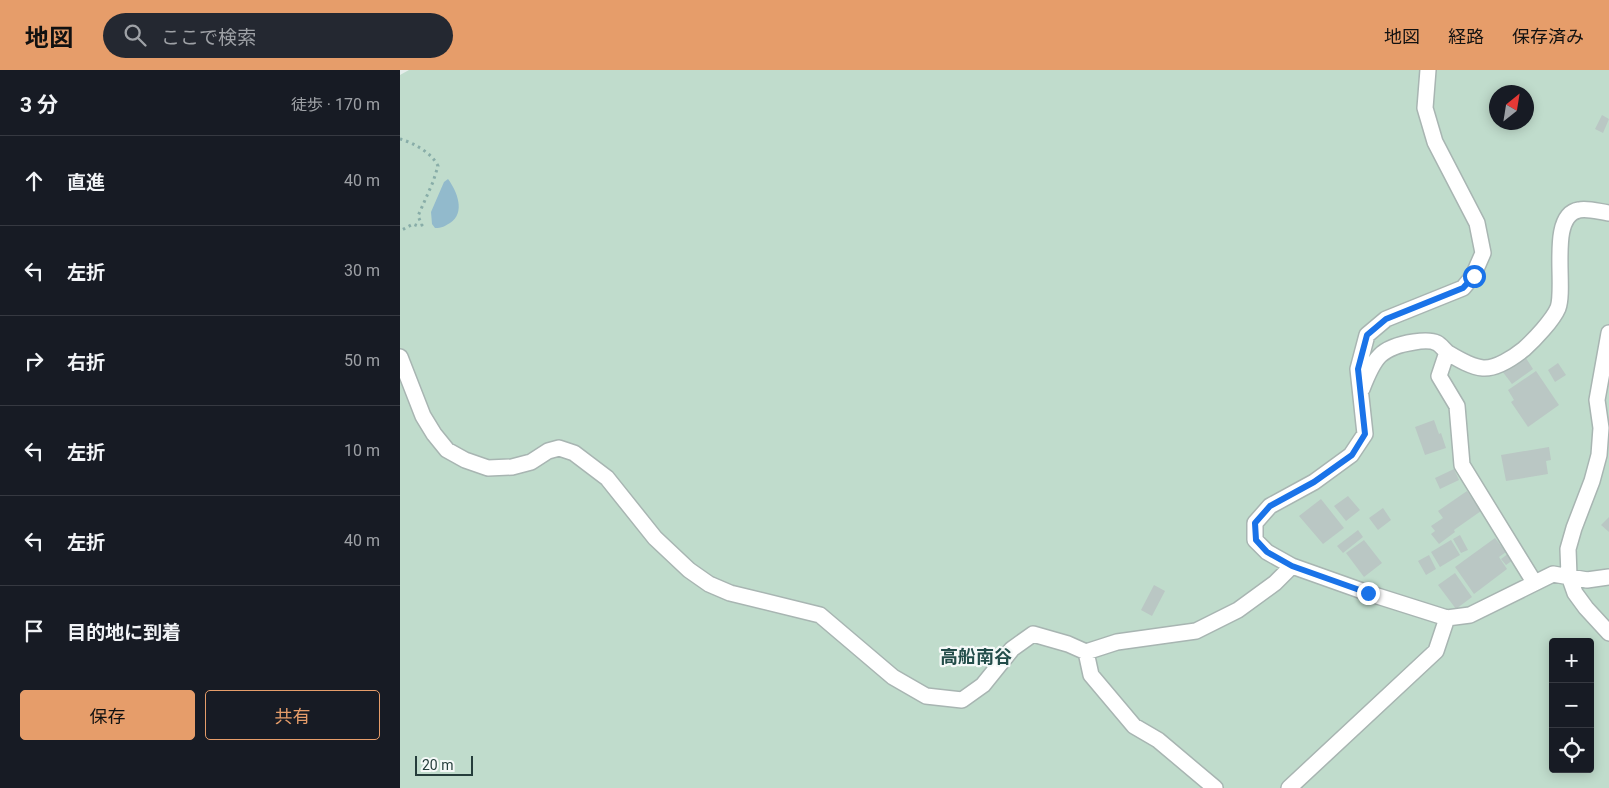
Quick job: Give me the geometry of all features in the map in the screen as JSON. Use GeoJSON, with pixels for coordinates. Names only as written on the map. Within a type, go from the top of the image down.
{"type":"FeatureCollection","features":[{"type":"Feature","properties":{"kind":"street"},"geometry":{"type":"LineString","coordinates":[[1428,70],[1425,108],[1435,142],[1477,224],[1483,253],[1474,276],[1463,288],[1386,319],[1367,335],[1358,369],[1365,434],[1352,455],[1314,482],[1270,506],[1255,523],[1256,540],[1267,552],[1292,566],[1447,618],[1470,616],[1553,574],[1588,580],[1609,577]]}},
{"type":"Feature","properties":{"kind":"street"},"geometry":{"type":"LineString","coordinates":[[1361,393],[1368,372],[1380,354],[1396,345],[1419,341],[1436,342],[1447,352],[1466,363],[1484,368],[1500,364],[1524,349],[1558,308],[1561,282],[1561,231],[1565,218],[1578,210],[1609,213]]}},
{"type":"Feature","properties":{"kind":"street"},"geometry":{"type":"LineString","coordinates":[[1609,333],[1597,400],[1601,428],[1599,455],[1568,549],[1569,576],[1575,593],[1609,633]]}},
{"type":"Feature","properties":{"kind":"street"},"geometry":{"type":"LineString","coordinates":[[1447,352],[1439,376],[1457,406],[1462,465],[1534,582]]}},
{"type":"Feature","properties":{"kind":"street"},"geometry":{"type":"LineString","coordinates":[[400,357],[423,416],[447,450],[465,460],[488,468],[512,467],[531,462],[548,451],[559,448],[574,453],[607,478],[654,538],[689,570],[709,584],[730,593],[820,615],[893,677],[926,696],[962,700],[983,685],[1012,649],[1033,634],[1068,644],[1086,652],[1117,642],[1196,630],[1238,610],[1275,583],[1292,566]]}},
{"type":"Feature","properties":{"kind":"street"},"geometry":{"type":"LineString","coordinates":[[1289,788],[1436,651],[1447,618]]}},
{"type":"Feature","properties":{"kind":"street"},"geometry":{"type":"LineString","coordinates":[[1086,652],[1091,675],[1134,726],[1158,740],[1215,788]]}},
{"type":"Feature","properties":{"kind":"path"},"geometry":{"type":"LineString","coordinates":[[400,139],[407,141],[435,158],[438,166],[418,216],[422,225],[413,224],[400,231]]}},
{"type":"Feature","properties":{"kind":"green space"},"geometry":{"type":"Polygon","coordinates":[[[409,70],[1609,70],[1609,788],[400,788],[400,75],[409,70]]]}},
{"type":"Feature","properties":{"kind":"water"},"geometry":{"type":"Polygon","coordinates":[[[448,179],[457,196],[458,214],[450,223],[435,228],[432,224],[431,212],[444,182],[448,179]]]}},
{"type":"Feature","properties":{"kind":"building"},"geometry":{"type":"Polygon","coordinates":[[[1602,115],[1609,119],[1603,133],[1595,129],[1602,115]]]}},
{"type":"Feature","properties":{"kind":"building"},"geometry":{"type":"Polygon","coordinates":[[[1524,355],[1533,369],[1512,384],[1502,371],[1524,355]]]}},
{"type":"Feature","properties":{"kind":"building"},"geometry":{"type":"Polygon","coordinates":[[[1558,363],[1566,375],[1555,382],[1548,370],[1558,363]]]}},
{"type":"Feature","properties":{"kind":"building"},"geometry":{"type":"Polygon","coordinates":[[[1536,371],[1559,405],[1528,427],[1511,402],[1514,400],[1508,390],[1536,371]]]}},
{"type":"Feature","properties":{"kind":"building"},"geometry":{"type":"Polygon","coordinates":[[[1434,420],[1446,448],[1425,455],[1415,427],[1434,420]]]}},
{"type":"Feature","properties":{"kind":"building"},"geometry":{"type":"Polygon","coordinates":[[[1549,447],[1551,460],[1546,461],[1548,474],[1506,481],[1501,455],[1549,447]]]}},
{"type":"Feature","properties":{"kind":"building"},"geometry":{"type":"Polygon","coordinates":[[[1454,469],[1459,480],[1440,489],[1435,478],[1454,469]]]}},
{"type":"Feature","properties":{"kind":"building"},"geometry":{"type":"Polygon","coordinates":[[[1467,491],[1481,511],[1454,530],[1455,532],[1439,544],[1431,534],[1435,531],[1431,526],[1443,518],[1438,511],[1467,491]]]}},
{"type":"Feature","properties":{"kind":"building"},"geometry":{"type":"Polygon","coordinates":[[[1348,496],[1360,510],[1346,521],[1334,506],[1348,496]]]}},
{"type":"Feature","properties":{"kind":"building"},"geometry":{"type":"Polygon","coordinates":[[[1321,499],[1344,528],[1323,544],[1299,516],[1321,499]]]}},
{"type":"Feature","properties":{"kind":"building"},"geometry":{"type":"Polygon","coordinates":[[[1383,508],[1391,520],[1378,530],[1369,518],[1383,508]]]}},
{"type":"Feature","properties":{"kind":"building"},"geometry":{"type":"Polygon","coordinates":[[[1609,517],[1609,532],[1601,525],[1609,517]]]}},
{"type":"Feature","properties":{"kind":"building"},"geometry":{"type":"Polygon","coordinates":[[[1358,530],[1363,537],[1343,553],[1337,546],[1358,530]]]}},
{"type":"Feature","properties":{"kind":"building"},"geometry":{"type":"Polygon","coordinates":[[[1460,535],[1468,550],[1461,553],[1453,539],[1460,535]]]}},
{"type":"Feature","properties":{"kind":"building"},"geometry":{"type":"Polygon","coordinates":[[[1495,538],[1506,552],[1499,557],[1507,569],[1474,594],[1455,567],[1495,538]]]}},
{"type":"Feature","properties":{"kind":"building"},"geometry":{"type":"Polygon","coordinates":[[[1364,540],[1382,563],[1364,577],[1346,553],[1364,540]]]}},
{"type":"Feature","properties":{"kind":"building"},"geometry":{"type":"Polygon","coordinates":[[[1451,540],[1460,555],[1440,567],[1431,552],[1451,540]]]}},
{"type":"Feature","properties":{"kind":"building"},"geometry":{"type":"Polygon","coordinates":[[[1509,553],[1513,560],[1506,565],[1501,559],[1509,553]]]}},
{"type":"Feature","properties":{"kind":"building"},"geometry":{"type":"Polygon","coordinates":[[[1429,555],[1436,569],[1426,575],[1418,561],[1429,555]]]}},
{"type":"Feature","properties":{"kind":"building"},"geometry":{"type":"Polygon","coordinates":[[[1455,573],[1472,597],[1456,609],[1438,585],[1455,573]]]}},
{"type":"Feature","properties":{"kind":"building"},"geometry":{"type":"Polygon","coordinates":[[[1154,585],[1165,591],[1152,616],[1141,610],[1154,585]]]}},
{"type":"Feature","properties":{"kind":"district","name":"高船南谷"},"geometry":{"type":"Point","coordinates":[976,656]}},
{"type":"Feature","properties":{"kind":"route"},"geometry":{"type":"LineString","coordinates":[[1368,593],[1292,566],[1267,552],[1256,540],[1255,523],[1270,506],[1314,482],[1352,455],[1365,434],[1358,369],[1367,335],[1386,319],[1463,288],[1474,276]]}}]}
